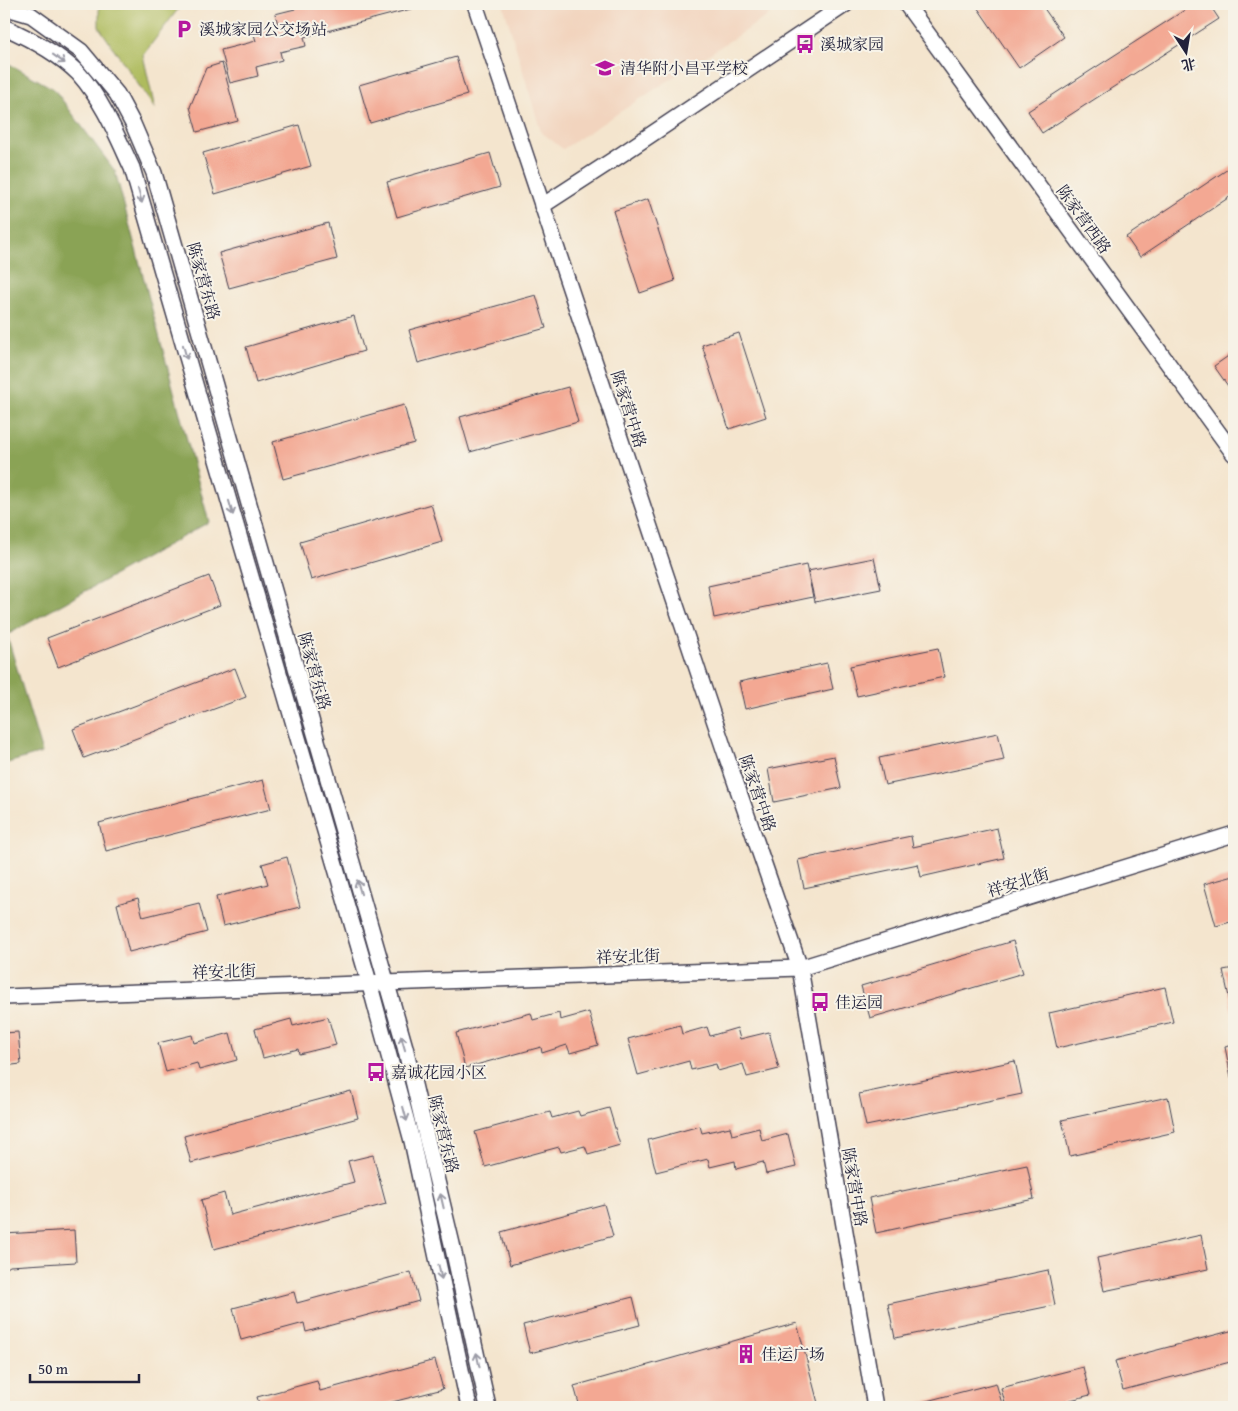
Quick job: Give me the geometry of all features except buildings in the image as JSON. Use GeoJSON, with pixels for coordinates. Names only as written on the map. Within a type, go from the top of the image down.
{"type":"FeatureCollection","features":[{"type":"Feature","properties":{"kind":"street","name":"陈家营中路"},"geometry":{"type":"LineString","coordinates":[[474,4],[725,752],[800,968],[876,1407]]}},
{"type":"Feature","properties":{"kind":"street"},"geometry":{"type":"LineString","coordinates":[[542,206],[846,4]]}},
{"type":"Feature","properties":{"kind":"street","name":"陈家营西路"},"geometry":{"type":"LineString","coordinates":[[906,4],[1234,454]]}},
{"type":"Feature","properties":{"kind":"street","name":"陈家营东路"},"geometry":{"type":"LineString","coordinates":[[4,7],[36,9],[81,51],[117,94],[133,124],[154,173],[405,1048],[430,1147],[488,1407]]}},
{"type":"Feature","properties":{"kind":"street"},"geometry":{"type":"LineString","coordinates":[[11,30],[36,9]]}},
{"type":"Feature","properties":{"kind":"street","name":"陈家营东路"},"geometry":{"type":"LineString","coordinates":[[11,30],[59,58],[78,74],[94,93],[112,125],[132,168],[369,982],[412,1141],[469,1407]]}},
{"type":"Feature","properties":{"kind":"street","name":"祥安北街"},"geometry":{"type":"LineString","coordinates":[[4,997],[369,982],[800,968],[1234,834]]}},
{"type":"Feature","properties":{"kind":"shaded area","name":"清华附小昌平学校"},"geometry":{"type":"Polygon","coordinates":[[[503,4],[786,4],[563,149],[541,132],[503,4]]]}},
{"type":"Feature","properties":{"kind":"green space"},"geometry":{"type":"Polygon","coordinates":[[[99,4],[182,4],[143,55],[155,109],[99,27],[99,4]]]}},
{"type":"Feature","properties":{"kind":"green space"},"geometry":{"type":"Polygon","coordinates":[[[4,61],[54,89],[115,171],[209,522],[7,635],[42,753],[4,764],[4,61]]]}},
{"type":"Feature","properties":{"kind":"place","name":"溪城家园公交场站"},"geometry":{"type":"Point","coordinates":[184,29]}},
{"type":"Feature","properties":{"kind":"place","name":"溪城家园"},"geometry":{"type":"Point","coordinates":[805,44]}},
{"type":"Feature","properties":{"kind":"place","name":"清华附小昌平学校"},"geometry":{"type":"Point","coordinates":[605,68]}},
{"type":"Feature","properties":{"kind":"place","name":"佳运园"},"geometry":{"type":"Point","coordinates":[820,1002]}},
{"type":"Feature","properties":{"kind":"place","name":"嘉诚花园小区"},"geometry":{"type":"Point","coordinates":[376,1072]}},
{"type":"Feature","properties":{"kind":"place","name":"佳运广场"},"geometry":{"type":"Point","coordinates":[746,1354]}}]}
